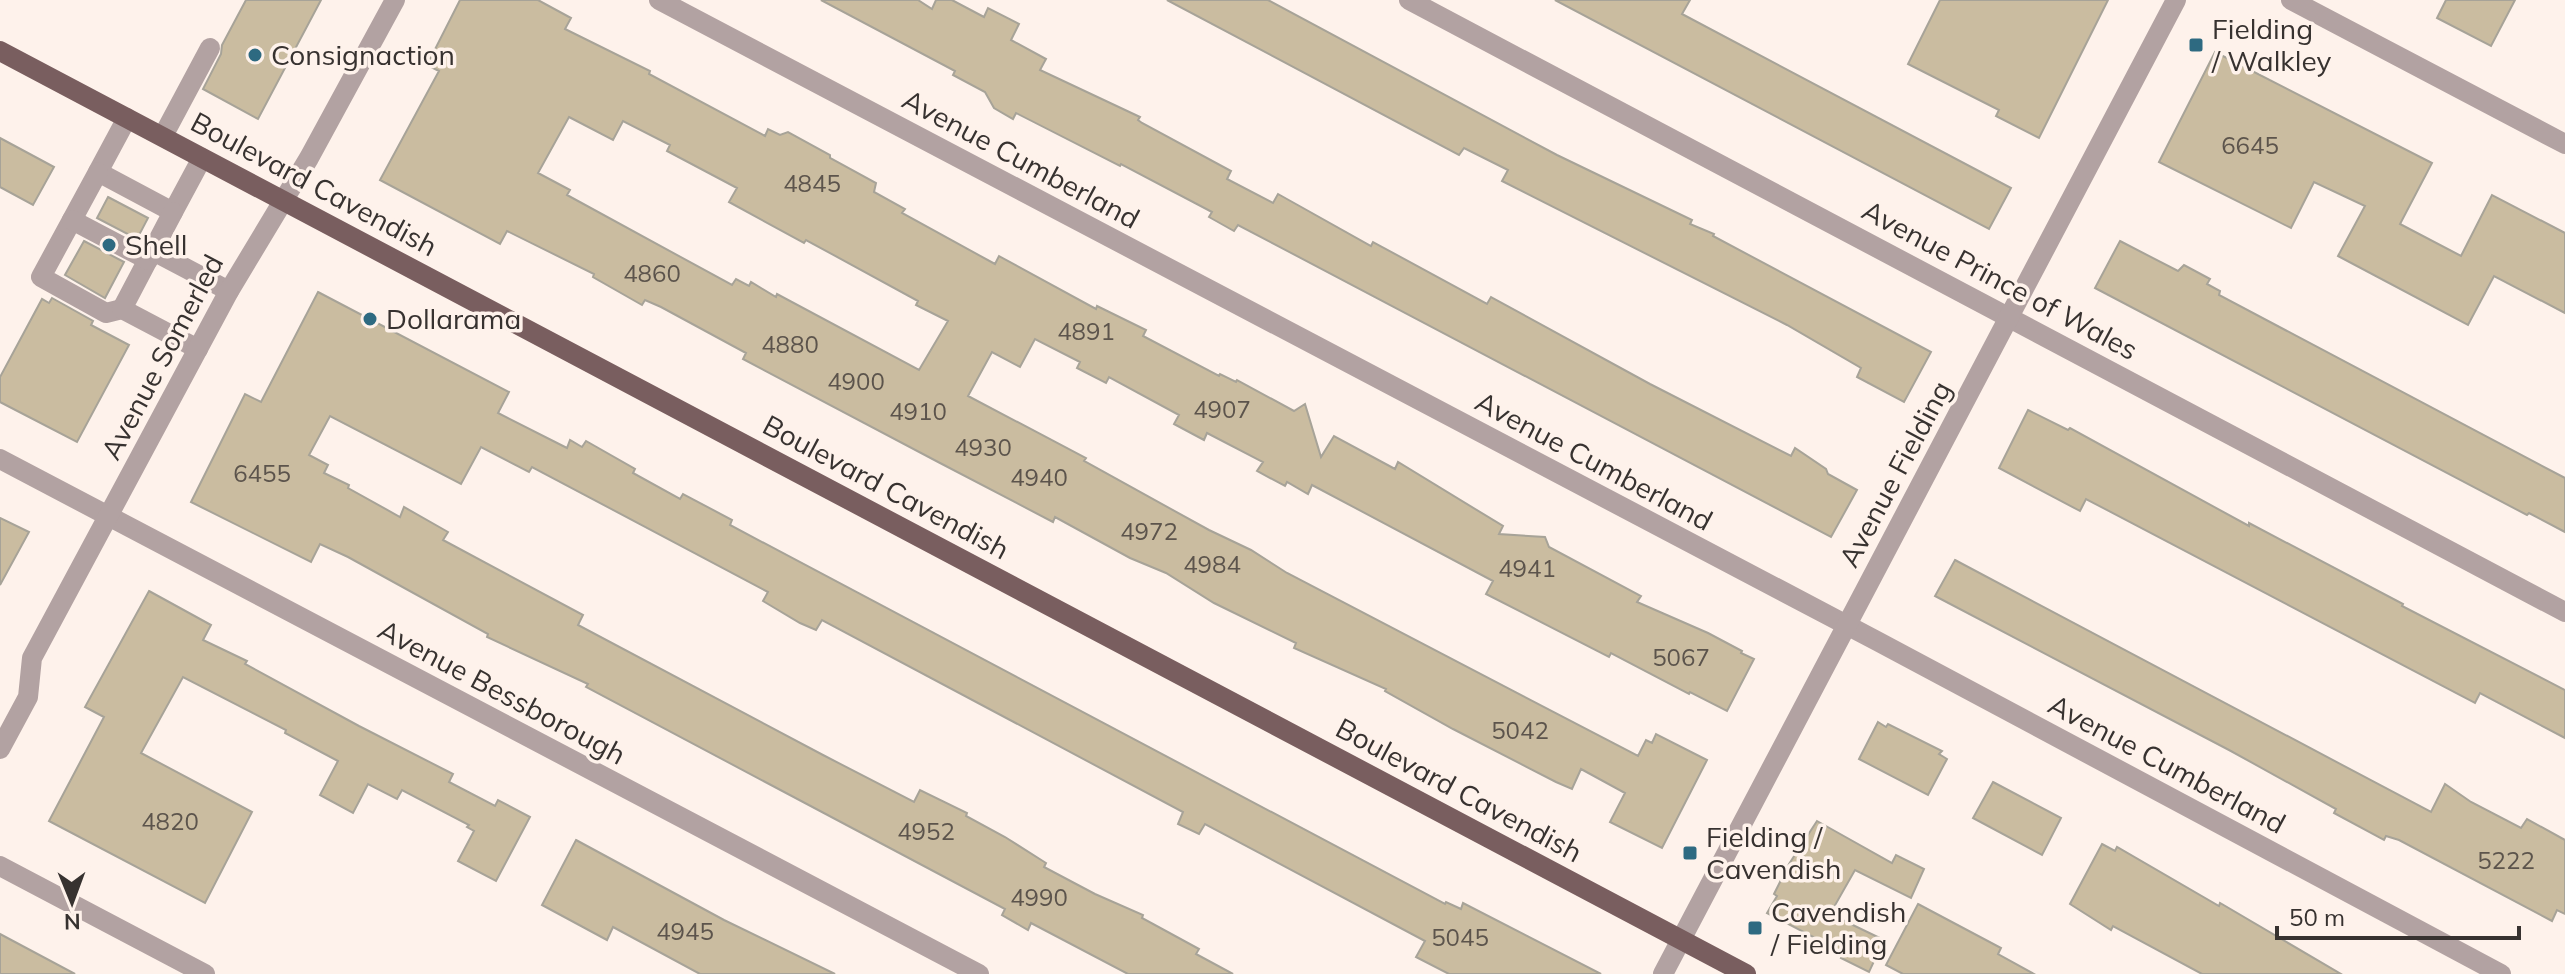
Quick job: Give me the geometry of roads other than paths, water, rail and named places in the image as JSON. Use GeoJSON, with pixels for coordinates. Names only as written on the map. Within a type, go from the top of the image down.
{"type":"FeatureCollection","features":[{"type":"Feature","properties":{"kind":"main road","name":"Boulevard Cavendish"},"geometry":{"type":"LineString","coordinates":[[0,51],[1746,974]]}},
{"type":"Feature","properties":{"kind":"street","name":"Avenue Somerled"},"geometry":{"type":"LineString","coordinates":[[0,749],[28,697],[32,658],[229,291],[395,0]]}},
{"type":"Feature","properties":{"kind":"street","name":"Avenue Cumberland"},"geometry":{"type":"LineString","coordinates":[[659,0],[2501,974]]}},
{"type":"Feature","properties":{"kind":"street","name":"Avenue Prince of Wales"},"geometry":{"type":"LineString","coordinates":[[1409,0],[2565,612]]}},
{"type":"Feature","properties":{"kind":"street","name":"Avenue Fielding"},"geometry":{"type":"LineString","coordinates":[[1663,974],[2176,0]]}},
{"type":"Feature","properties":{"kind":"street"},"geometry":{"type":"LineString","coordinates":[[2291,0],[2565,144]]}},
{"type":"Feature","properties":{"kind":"street"},"geometry":{"type":"LineString","coordinates":[[163,136],[210,48]]}},
{"type":"Feature","properties":{"kind":"street"},"geometry":{"type":"LineString","coordinates":[[127,118],[41,277],[106,313],[122,309],[198,349]]}},
{"type":"Feature","properties":{"kind":"street"},"geometry":{"type":"LineString","coordinates":[[122,309],[202,158]]}},
{"type":"Feature","properties":{"kind":"street"},"geometry":{"type":"LineString","coordinates":[[98,172],[173,212]]}},
{"type":"Feature","properties":{"kind":"street"},"geometry":{"type":"LineString","coordinates":[[72,220],[229,291]]}},
{"type":"Feature","properties":{"kind":"street","name":"Avenue Bessborough"},"geometry":{"type":"LineString","coordinates":[[0,459],[979,974]]}},
{"type":"Feature","properties":{"kind":"street"},"geometry":{"type":"LineString","coordinates":[[0,866],[205,974]]}},
{"type":"Feature","properties":{"kind":"place","name":"Fielding / Walkley"},"geometry":{"type":"Point","coordinates":[2196,45]}},
{"type":"Feature","properties":{"kind":"place","name":"Consignaction"},"geometry":{"type":"Point","coordinates":[255,55]}},
{"type":"Feature","properties":{"kind":"place","name":"Shell"},"geometry":{"type":"Point","coordinates":[109,245]}},
{"type":"Feature","properties":{"kind":"place","name":"Dollarama"},"geometry":{"type":"Point","coordinates":[370,319]}},
{"type":"Feature","properties":{"kind":"place","name":"Fielding / Cavendish"},"geometry":{"type":"Point","coordinates":[1690,853]}},
{"type":"Feature","properties":{"kind":"place","name":"Cavendish / Fielding"},"geometry":{"type":"Point","coordinates":[1755,928]}}]}
